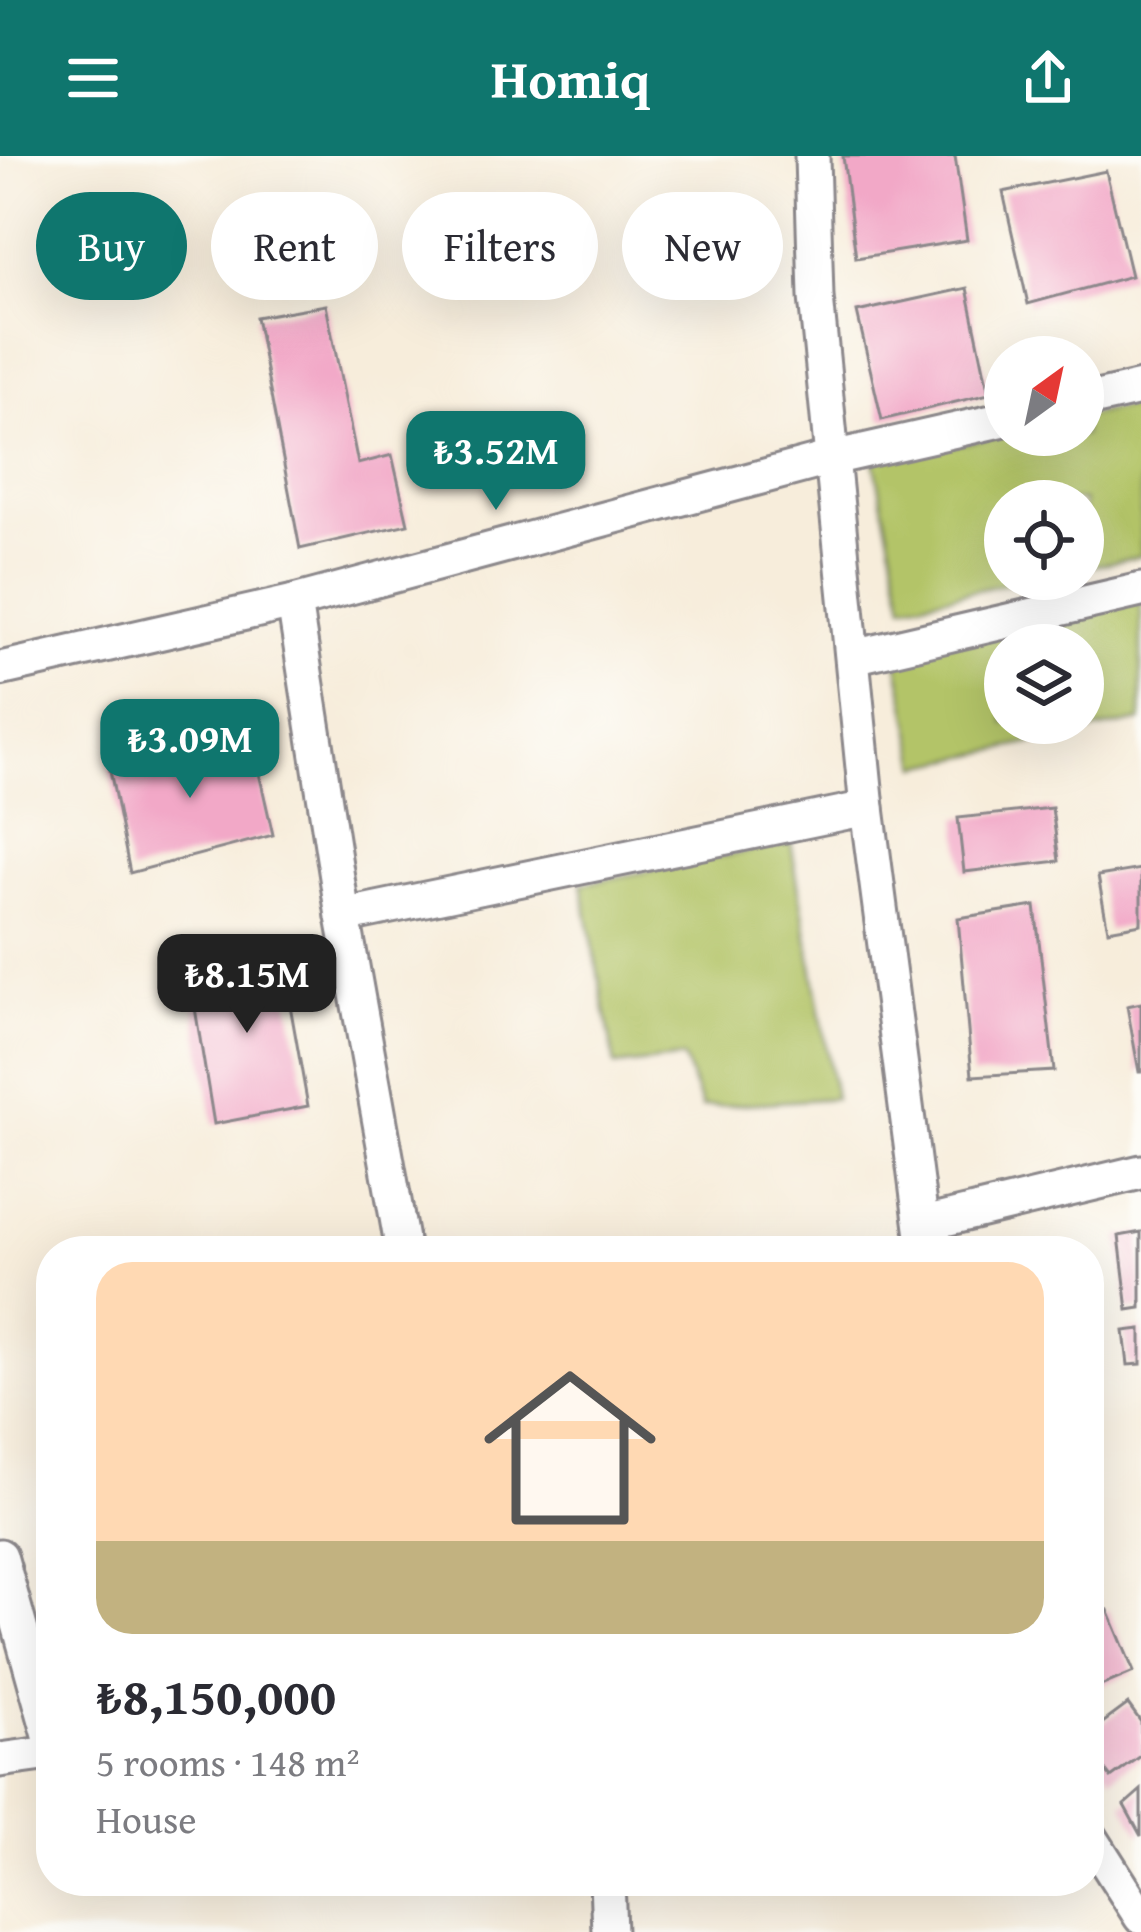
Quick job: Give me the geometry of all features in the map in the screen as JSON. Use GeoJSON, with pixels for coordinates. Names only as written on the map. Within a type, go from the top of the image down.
{"type":"FeatureCollection","features":[{"type":"Feature","properties":{"kind":"street"},"geometry":{"type":"LineString","coordinates":[[812,156],[817,297],[867,808],[925,1236]]}},
{"type":"Feature","properties":{"kind":"street"},"geometry":{"type":"LineString","coordinates":[[1104,396],[1141,388]]}},
{"type":"Feature","properties":{"kind":"street"},"geometry":{"type":"LineString","coordinates":[[0,668],[294,602],[832,458],[984,424]]}},
{"type":"Feature","properties":{"kind":"street"},"geometry":{"type":"LineString","coordinates":[[853,657],[1141,590]]}},
{"type":"Feature","properties":{"kind":"street"},"geometry":{"type":"LineString","coordinates":[[294,602],[343,916],[400,1236]]}},
{"type":"Feature","properties":{"kind":"street"},"geometry":{"type":"LineString","coordinates":[[343,916],[867,808]]}},
{"type":"Feature","properties":{"kind":"street"},"geometry":{"type":"LineString","coordinates":[[928,1236],[1141,1172]]}},
{"type":"Feature","properties":{"kind":"street"},"geometry":{"type":"LineString","coordinates":[[0,1556],[36,1684]]}},
{"type":"Feature","properties":{"kind":"street"},"geometry":{"type":"LineString","coordinates":[[0,1760],[36,1755]]}},
{"type":"Feature","properties":{"kind":"street"},"geometry":{"type":"LineString","coordinates":[[1104,1859],[1141,1917]]}},
{"type":"Feature","properties":{"kind":"street"},"geometry":{"type":"LineString","coordinates":[[608,1896],[609,1932]]}},
{"type":"Feature","properties":{"kind":"green space"},"geometry":{"type":"Polygon","coordinates":[[[1141,404],[1141,556],[1104,564],[1104,480],[984,480],[984,588],[904,605],[874,460],[984,439],[984,456],[1104,456],[1104,412],[1141,404]]]}},
{"type":"Feature","properties":{"kind":"green space"},"geometry":{"type":"Polygon","coordinates":[[[1141,601],[1141,721],[1104,728],[1104,624],[1028,624],[1141,601]]]}},
{"type":"Feature","properties":{"kind":"green space"},"geometry":{"type":"Polygon","coordinates":[[[984,633],[984,744],[1028,744],[919,766],[895,651],[984,633]]]}},
{"type":"Feature","properties":{"kind":"green space"},"geometry":{"type":"Polygon","coordinates":[[[791,843],[835,1098],[702,1107],[683,1058],[615,1066],[582,884],[791,843]]]}},
{"type":"Feature","properties":{"kind":"building"},"geometry":{"type":"Polygon","coordinates":[[[843,156],[955,156],[967,240],[856,258],[843,156]]]}},
{"type":"Feature","properties":{"kind":"building"},"geometry":{"type":"Polygon","coordinates":[[[1106,171],[1131,276],[1028,304],[1003,192],[1106,171]]]}},
{"type":"Feature","properties":{"kind":"building"},"geometry":{"type":"Polygon","coordinates":[[[967,288],[984,370],[984,395],[882,420],[857,312],[967,288]]]}},
{"type":"Feature","properties":{"kind":"building"},"geometry":{"type":"Polygon","coordinates":[[[326,305],[358,464],[392,455],[408,524],[300,549],[256,317],[326,305]]]}},
{"type":"Feature","properties":{"kind":"building"},"geometry":{"type":"Polygon","coordinates":[[[249,729],[273,835],[130,873],[109,765],[249,729]]]}},
{"type":"Feature","properties":{"kind":"building"},"geometry":{"type":"Polygon","coordinates":[[[1052,808],[1059,861],[964,872],[958,818],[1052,808]]]}},
{"type":"Feature","properties":{"kind":"building"},"geometry":{"type":"Polygon","coordinates":[[[1141,869],[1141,924],[1108,930],[1098,876],[1141,869]]]}},
{"type":"Feature","properties":{"kind":"building"},"geometry":{"type":"Polygon","coordinates":[[[1035,906],[1054,1071],[972,1076],[958,918],[1035,906]]]}},
{"type":"Feature","properties":{"kind":"building"},"geometry":{"type":"Polygon","coordinates":[[[280,949],[308,1106],[214,1124],[188,965],[280,949]]]}},
{"type":"Feature","properties":{"kind":"building"},"geometry":{"type":"Polygon","coordinates":[[[1141,1003],[1141,1072],[1139,1072],[1127,1006],[1141,1003]]]}},
{"type":"Feature","properties":{"kind":"building"},"geometry":{"type":"Polygon","coordinates":[[[1141,1232],[1141,1308],[1128,1310],[1119,1236],[1141,1232]]]}},
{"type":"Feature","properties":{"kind":"building"},"geometry":{"type":"Polygon","coordinates":[[[1141,1329],[1141,1364],[1128,1365],[1124,1331],[1141,1329]]]}},
{"type":"Feature","properties":{"kind":"building"},"geometry":{"type":"Polygon","coordinates":[[[1108,1610],[1134,1672],[1104,1685],[1104,1611],[1108,1610]]]}},
{"type":"Feature","properties":{"kind":"building"},"geometry":{"type":"Polygon","coordinates":[[[1128,1704],[1141,1722],[1141,1756],[1111,1778],[1104,1769],[1104,1722],[1128,1704]]]}},
{"type":"Feature","properties":{"kind":"building"},"geometry":{"type":"Polygon","coordinates":[[[1141,1790],[1141,1836],[1124,1805],[1141,1790]]]}}]}
